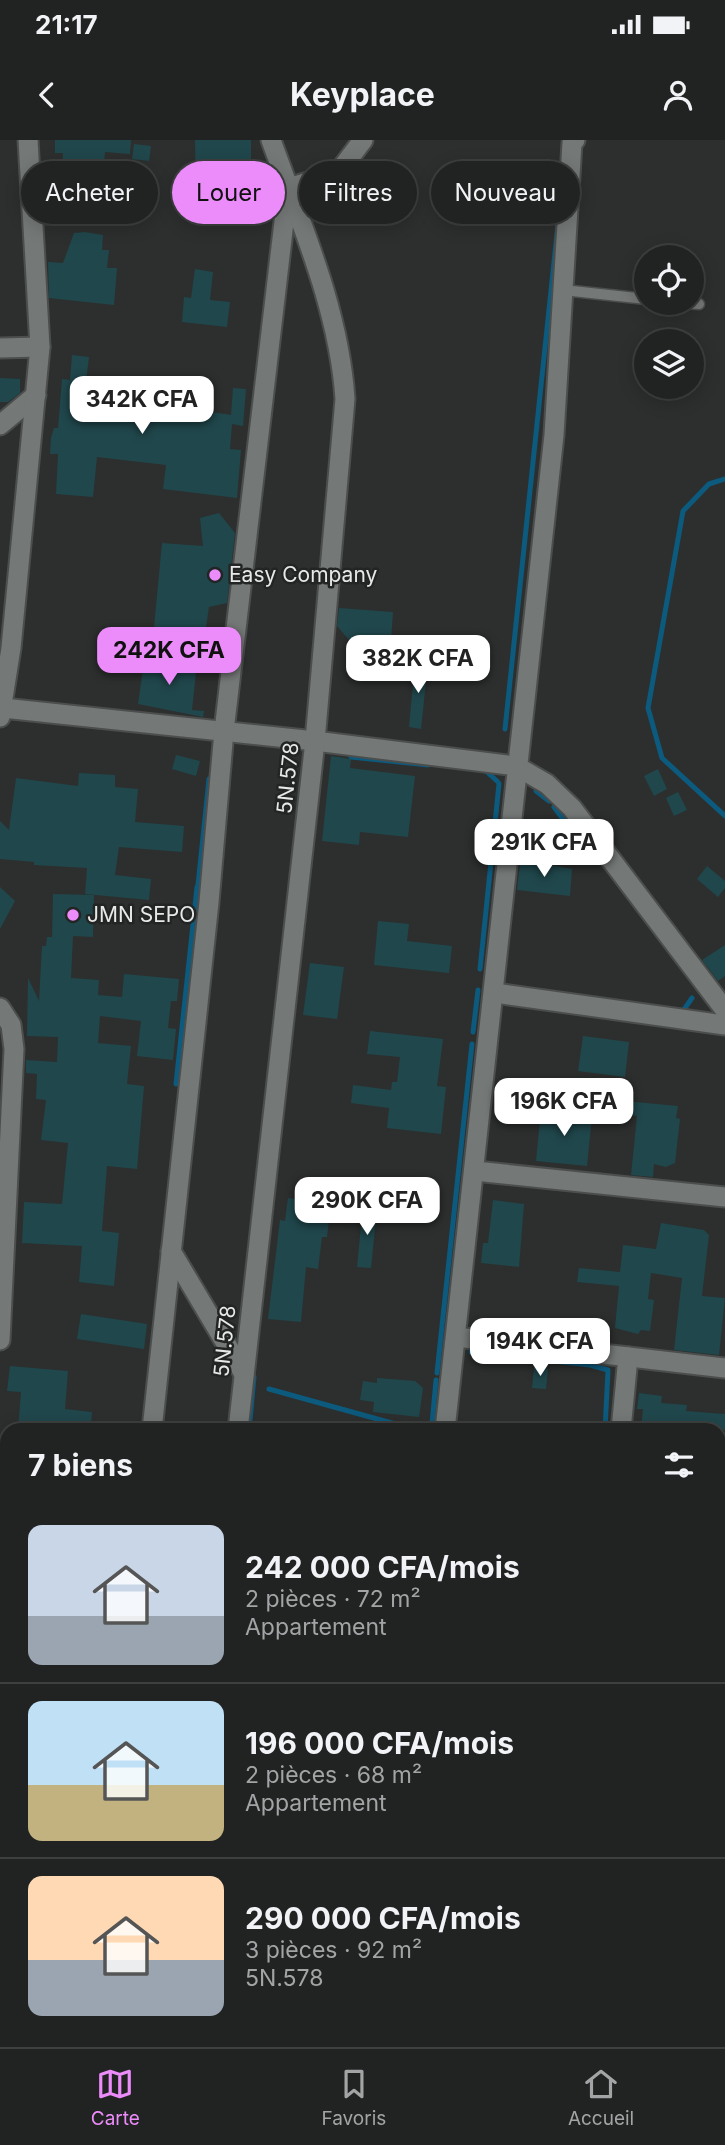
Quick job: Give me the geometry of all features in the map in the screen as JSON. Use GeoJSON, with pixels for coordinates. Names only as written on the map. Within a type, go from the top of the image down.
{"type":"FeatureCollection","features":[{"type":"Feature","properties":{"kind":"street"},"geometry":{"type":"LineString","coordinates":[[28,140],[40,347],[1,713],[315,741],[516,766],[547,784],[572,808],[725,1010]]}},
{"type":"Feature","properties":{"kind":"street","name":"5N.578"},"geometry":{"type":"LineString","coordinates":[[239,1423],[315,741],[345,399],[342,355],[331,313],[271,140]]}},
{"type":"Feature","properties":{"kind":"street"},"geometry":{"type":"LineString","coordinates":[[153,1423],[224,732],[288,187],[338,173],[363,140]]}},
{"type":"Feature","properties":{"kind":"street"},"geometry":{"type":"LineString","coordinates":[[446,1423],[554,435],[572,143],[575,140]]}},
{"type":"Feature","properties":{"kind":"street"},"geometry":{"type":"LineString","coordinates":[[0,348],[40,347]]}},
{"type":"Feature","properties":{"kind":"street"},"geometry":{"type":"LineString","coordinates":[[0,425],[36,395]]}},
{"type":"Feature","properties":{"kind":"street"},"geometry":{"type":"LineString","coordinates":[[495,993],[725,1025]]}},
{"type":"Feature","properties":{"kind":"street"},"geometry":{"type":"LineString","coordinates":[[0,1008],[11,1026],[7,1055],[0,1340]]}},
{"type":"Feature","properties":{"kind":"street"},"geometry":{"type":"LineString","coordinates":[[475,1171],[725,1197]]}},
{"type":"Feature","properties":{"kind":"street"},"geometry":{"type":"LineString","coordinates":[[171,1251],[244,1374]]}},
{"type":"Feature","properties":{"kind":"street"},"geometry":{"type":"LineString","coordinates":[[456,1336],[725,1368]]}},
{"type":"Feature","properties":{"kind":"street"},"geometry":{"type":"LineString","coordinates":[[622,1423],[628,1357]]}},
{"type":"Feature","properties":{"kind":"lane"},"geometry":{"type":"LineString","coordinates":[[563,290],[634,298]]}},
{"type":"Feature","properties":{"kind":"building"},"geometry":{"type":"Polygon","coordinates":[[[55,140],[131,140],[130,154],[105,152],[104,161],[63,161],[63,153],[55,153],[55,140]]]}},
{"type":"Feature","properties":{"kind":"building"},"geometry":{"type":"Polygon","coordinates":[[[195,140],[251,140],[251,161],[195,161],[195,140]]]}},
{"type":"Feature","properties":{"kind":"building"},"geometry":{"type":"Polygon","coordinates":[[[134,144],[151,146],[149,161],[132,159],[134,144]]]}},
{"type":"Feature","properties":{"kind":"building"},"geometry":{"type":"Polygon","coordinates":[[[74,233],[103,235],[102,250],[109,250],[107,268],[117,268],[114,305],[49,298],[48,262],[63,263],[74,233]]]}},
{"type":"Feature","properties":{"kind":"building"},"geometry":{"type":"Polygon","coordinates":[[[195,269],[213,272],[210,300],[230,302],[227,327],[182,322],[184,297],[191,298],[195,269]]]}},
{"type":"Feature","properties":{"kind":"building"},"geometry":{"type":"Polygon","coordinates":[[[72,355],[89,357],[86,382],[112,385],[113,378],[168,385],[166,416],[204,419],[205,411],[231,415],[233,388],[246,389],[243,426],[232,424],[230,449],[241,450],[237,498],[163,489],[166,465],[97,457],[93,497],[56,494],[58,454],[50,454],[51,438],[54,428],[58,428],[62,379],[70,380],[72,355]]]}},
{"type":"Feature","properties":{"kind":"building"},"geometry":{"type":"Polygon","coordinates":[[[0,378],[20,379],[20,393],[8,402],[0,402],[0,378]]]}},
{"type":"Feature","properties":{"kind":"building"},"geometry":{"type":"Polygon","coordinates":[[[219,513],[235,533],[227,603],[209,607],[205,634],[154,627],[162,543],[203,546],[200,518],[219,513]]]}},
{"type":"Feature","properties":{"kind":"building"},"geometry":{"type":"Polygon","coordinates":[[[339,608],[393,612],[390,656],[361,654],[337,626],[339,608]]]}},
{"type":"Feature","properties":{"kind":"building"},"geometry":{"type":"Polygon","coordinates":[[[178,660],[197,663],[192,710],[204,711],[203,717],[138,704],[144,662],[177,666],[178,660]]]}},
{"type":"Feature","properties":{"kind":"building"},"geometry":{"type":"Polygon","coordinates":[[[415,662],[428,663],[421,729],[409,727],[415,662]]]}},
{"type":"Feature","properties":{"kind":"building"},"geometry":{"type":"Polygon","coordinates":[[[176,755],[200,761],[196,776],[172,769],[176,755]]]}},
{"type":"Feature","properties":{"kind":"building"},"geometry":{"type":"Polygon","coordinates":[[[331,756],[351,759],[350,768],[415,776],[408,837],[360,832],[359,845],[322,841],[331,756]]]}},
{"type":"Feature","properties":{"kind":"building"},"geometry":{"type":"Polygon","coordinates":[[[658,769],[667,789],[654,796],[644,776],[658,769]]]}},
{"type":"Feature","properties":{"kind":"building"},"geometry":{"type":"Polygon","coordinates":[[[79,773],[115,775],[115,787],[138,789],[135,822],[184,826],[182,852],[119,847],[115,875],[151,879],[149,900],[85,894],[87,868],[34,865],[34,862],[0,859],[0,821],[9,830],[16,778],[78,786],[79,773]]]}},
{"type":"Feature","properties":{"kind":"building"},"geometry":{"type":"Polygon","coordinates":[[[678,792],[687,810],[674,816],[666,798],[678,792]]]}},
{"type":"Feature","properties":{"kind":"building"},"geometry":{"type":"Polygon","coordinates":[[[527,861],[572,869],[570,896],[517,890],[520,863],[527,861]]]}},
{"type":"Feature","properties":{"kind":"building"},"geometry":{"type":"Polygon","coordinates":[[[707,866],[725,881],[725,888],[718,897],[697,879],[707,866]]]}},
{"type":"Feature","properties":{"kind":"building"},"geometry":{"type":"Polygon","coordinates":[[[0,887],[15,901],[0,929],[0,887]]]}},
{"type":"Feature","properties":{"kind":"building"},"geometry":{"type":"Polygon","coordinates":[[[53,894],[94,895],[93,937],[73,936],[71,978],[99,980],[98,995],[122,997],[124,974],[179,979],[177,1001],[171,1001],[168,1028],[176,1029],[173,1060],[137,1056],[141,1021],[100,1016],[98,1043],[131,1046],[127,1084],[144,1086],[137,1169],[107,1166],[102,1231],[119,1233],[114,1286],[79,1282],[82,1246],[22,1243],[24,1202],[62,1204],[68,1143],[41,1140],[46,1100],[36,1099],[37,1074],[26,1073],[26,1060],[57,1062],[58,1037],[27,1036],[28,978],[39,1001],[42,946],[46,946],[47,937],[52,937],[53,894]]]}},
{"type":"Feature","properties":{"kind":"building"},"geometry":{"type":"Polygon","coordinates":[[[378,921],[409,924],[407,941],[452,946],[449,973],[374,965],[378,921]]]}},
{"type":"Feature","properties":{"kind":"building"},"geometry":{"type":"Polygon","coordinates":[[[725,945],[725,976],[718,981],[702,960],[725,945]]]}},
{"type":"Feature","properties":{"kind":"building"},"geometry":{"type":"Polygon","coordinates":[[[310,963],[344,967],[337,1019],[303,1015],[310,963]]]}},
{"type":"Feature","properties":{"kind":"building"},"geometry":{"type":"Polygon","coordinates":[[[370,1031],[443,1039],[437,1086],[446,1087],[441,1134],[387,1128],[389,1108],[351,1103],[353,1085],[391,1090],[392,1082],[397,1082],[400,1057],[367,1054],[370,1031]]]}},
{"type":"Feature","properties":{"kind":"building"},"geometry":{"type":"Polygon","coordinates":[[[583,1036],[629,1042],[625,1077],[578,1071],[583,1036]]]}},
{"type":"Feature","properties":{"kind":"building"},"geometry":{"type":"Polygon","coordinates":[[[593,1098],[678,1106],[676,1118],[680,1119],[675,1163],[666,1167],[654,1164],[653,1177],[631,1175],[637,1116],[591,1111],[593,1098]]]}},
{"type":"Feature","properties":{"kind":"building"},"geometry":{"type":"Polygon","coordinates":[[[541,1110],[592,1116],[587,1166],[536,1161],[541,1110]]]}},
{"type":"Feature","properties":{"kind":"building"},"geometry":{"type":"Polygon","coordinates":[[[288,1198],[331,1204],[327,1237],[322,1237],[318,1269],[306,1267],[301,1322],[268,1319],[280,1220],[285,1221],[288,1198]]]}},
{"type":"Feature","properties":{"kind":"building"},"geometry":{"type":"Polygon","coordinates":[[[493,1200],[524,1204],[519,1267],[481,1263],[483,1243],[488,1243],[493,1200]]]}},
{"type":"Feature","properties":{"kind":"building"},"geometry":{"type":"Polygon","coordinates":[[[363,1206],[377,1208],[371,1268],[357,1267],[363,1206]]]}},
{"type":"Feature","properties":{"kind":"building"},"geometry":{"type":"Polygon","coordinates":[[[661,1223],[704,1230],[709,1235],[702,1296],[725,1298],[719,1355],[674,1350],[682,1278],[651,1273],[648,1299],[654,1300],[650,1331],[641,1330],[638,1334],[615,1328],[619,1286],[577,1282],[579,1268],[620,1272],[623,1245],[656,1249],[661,1223]]]}},
{"type":"Feature","properties":{"kind":"building"},"geometry":{"type":"Polygon","coordinates":[[[81,1314],[147,1324],[144,1349],[77,1339],[81,1314]]]}},
{"type":"Feature","properties":{"kind":"building"},"geometry":{"type":"Polygon","coordinates":[[[10,1366],[68,1371],[65,1409],[92,1412],[91,1423],[19,1423],[21,1392],[7,1391],[10,1366]]]}},
{"type":"Feature","properties":{"kind":"building"},"geometry":{"type":"Polygon","coordinates":[[[534,1367],[548,1369],[546,1389],[532,1388],[534,1367]]]}},
{"type":"Feature","properties":{"kind":"building"},"geometry":{"type":"Polygon","coordinates":[[[377,1378],[415,1381],[423,1388],[419,1417],[373,1412],[374,1402],[360,1400],[363,1381],[377,1383],[377,1378]]]}},
{"type":"Feature","properties":{"kind":"building"},"geometry":{"type":"Polygon","coordinates":[[[639,1393],[662,1396],[661,1403],[687,1405],[686,1411],[725,1414],[725,1423],[641,1423],[643,1409],[637,1409],[639,1393]]]}},
{"type":"Feature","properties":{"kind":"waterway"},"geometry":{"type":"LineString","coordinates":[[505,729],[558,224]]}},
{"type":"Feature","properties":{"kind":"waterway"},"geometry":{"type":"LineString","coordinates":[[725,479],[709,484],[683,511],[648,708],[662,758],[725,816]]}},
{"type":"Feature","properties":{"kind":"waterway"},"geometry":{"type":"LineString","coordinates":[[351,757],[428,765]]}},
{"type":"Feature","properties":{"kind":"waterway"},"geometry":{"type":"LineString","coordinates":[[486,771],[498,782]]}},
{"type":"Feature","properties":{"kind":"waterway"},"geometry":{"type":"LineString","coordinates":[[198,885],[209,779]]}},
{"type":"Feature","properties":{"kind":"waterway"},"geometry":{"type":"LineString","coordinates":[[480,969],[499,784]]}},
{"type":"Feature","properties":{"kind":"waterway"},"geometry":{"type":"LineString","coordinates":[[536,791],[549,801]]}},
{"type":"Feature","properties":{"kind":"waterway"},"geometry":{"type":"LineString","coordinates":[[554,807],[588,853]]}},
{"type":"Feature","properties":{"kind":"waterway"},"geometry":{"type":"LineString","coordinates":[[176,1084],[197,887]]}},
{"type":"Feature","properties":{"kind":"waterway"},"geometry":{"type":"LineString","coordinates":[[473,1032],[478,990]]}},
{"type":"Feature","properties":{"kind":"waterway"},"geometry":{"type":"LineString","coordinates":[[678,1010],[683,1011],[692,998]]}},
{"type":"Feature","properties":{"kind":"waterway"},"geometry":{"type":"LineString","coordinates":[[437,1373],[472,1044]]}},
{"type":"Feature","properties":{"kind":"waterway"},"geometry":{"type":"LineString","coordinates":[[471,1352],[590,1365],[608,1370],[605,1423]]}},
{"type":"Feature","properties":{"kind":"waterway"},"geometry":{"type":"LineString","coordinates":[[250,1420],[254,1377]]}},
{"type":"Feature","properties":{"kind":"waterway"},"geometry":{"type":"LineString","coordinates":[[432,1423],[436,1380]]}},
{"type":"Feature","properties":{"kind":"waterway"},"geometry":{"type":"LineString","coordinates":[[269,1389],[392,1423]]}},
{"type":"Feature","properties":{"kind":"place","name":"Easy Company"},"geometry":{"type":"Point","coordinates":[215,575]}},
{"type":"Feature","properties":{"kind":"place","name":"JMN SEPO"},"geometry":{"type":"Point","coordinates":[73,915]}}]}
